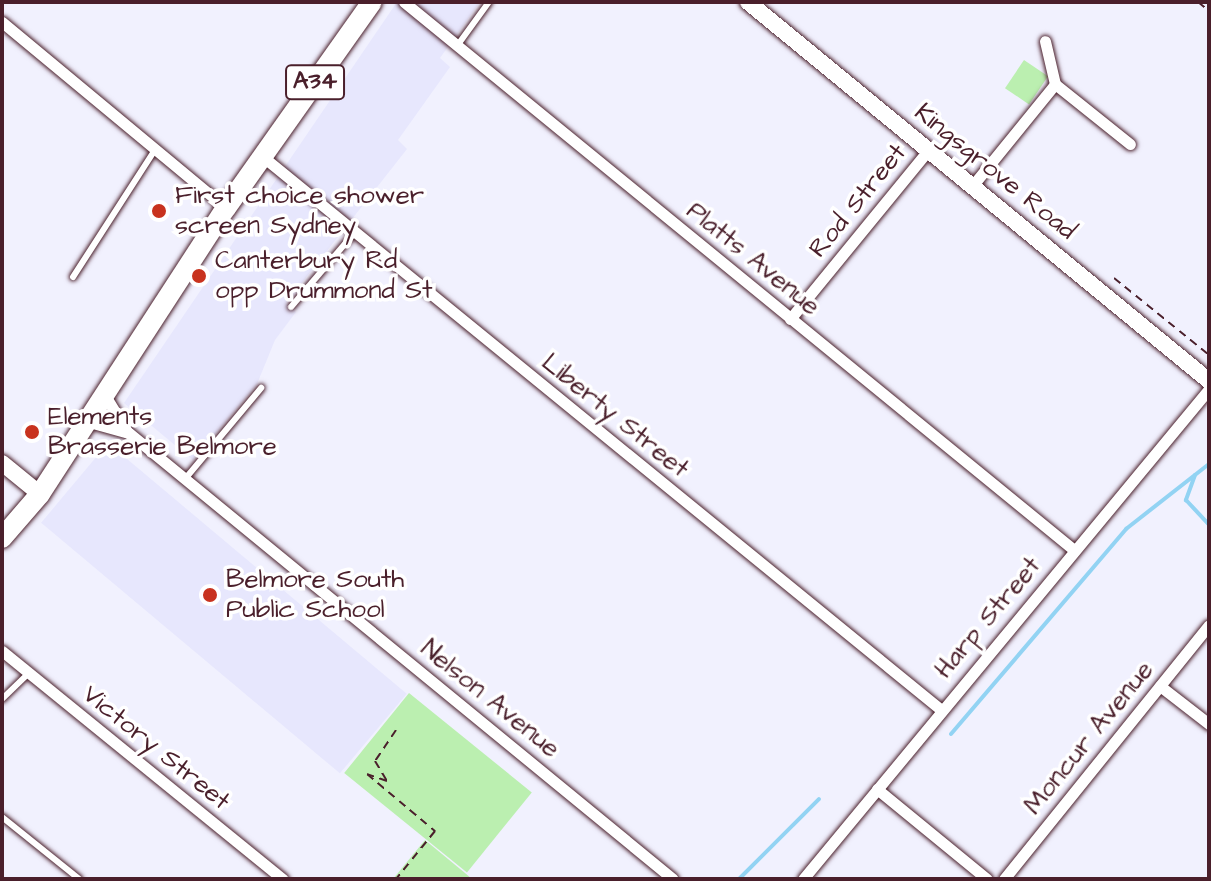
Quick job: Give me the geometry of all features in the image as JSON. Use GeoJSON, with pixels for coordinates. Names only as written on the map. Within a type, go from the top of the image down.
{"type":"FeatureCollection","features":[{"type":"Feature","properties":{"kind":"highway","name":"A34"},"geometry":{"type":"LineString","coordinates":[[2,538],[40,494],[106,397],[226,208],[366,4]]}},
{"type":"Feature","properties":{"kind":"main road","name":"Kingsgrove Road"},"geometry":{"type":"LineString","coordinates":[[756,5],[1209,381]]}},
{"type":"Feature","properties":{"kind":"main road"},"geometry":{"type":"LineString","coordinates":[[2,463],[40,494]]}},
{"type":"Feature","properties":{"kind":"street","name":"Platts Avenue"},"geometry":{"type":"LineString","coordinates":[[404,2],[1074,550]]}},
{"type":"Feature","properties":{"kind":"street"},"geometry":{"type":"LineString","coordinates":[[2,22],[226,208]]}},
{"type":"Feature","properties":{"kind":"street"},"geometry":{"type":"LineString","coordinates":[[1045,41],[1055,84],[1130,144]]}},
{"type":"Feature","properties":{"kind":"street"},"geometry":{"type":"LineString","coordinates":[[973,185],[1055,84]]}},
{"type":"Feature","properties":{"kind":"street","name":"Rod Street"},"geometry":{"type":"LineString","coordinates":[[790,319],[929,149]]}},
{"type":"Feature","properties":{"kind":"street","name":"Liberty Street"},"geometry":{"type":"LineString","coordinates":[[262,156],[940,709]]}},
{"type":"Feature","properties":{"kind":"street","name":"Harp Street"},"geometry":{"type":"LineString","coordinates":[[803,879],[940,709],[1209,389]]}},
{"type":"Feature","properties":{"kind":"street","name":"Nelson Avenue"},"geometry":{"type":"LineString","coordinates":[[106,397],[129,433],[673,879]]}},
{"type":"Feature","properties":{"kind":"street","name":"Nelson Avenue"},"geometry":{"type":"LineString","coordinates":[[89,422],[129,433]]}},
{"type":"Feature","properties":{"kind":"street","name":"Moncur Avenue"},"geometry":{"type":"LineString","coordinates":[[1004,879],[1209,625]]}},
{"type":"Feature","properties":{"kind":"street","name":"Victory Street"},"geometry":{"type":"LineString","coordinates":[[2,651],[283,879]]}},
{"type":"Feature","properties":{"kind":"street"},"geometry":{"type":"LineString","coordinates":[[1160,686],[1209,724]]}},
{"type":"Feature","properties":{"kind":"street"},"geometry":{"type":"LineString","coordinates":[[877,789],[987,879]]}},
{"type":"Feature","properties":{"kind":"lane"},"geometry":{"type":"LineString","coordinates":[[457,46],[489,2]]}},
{"type":"Feature","properties":{"kind":"lane"},"geometry":{"type":"LineString","coordinates":[[73,277],[155,150]]}},
{"type":"Feature","properties":{"kind":"lane"},"geometry":{"type":"LineString","coordinates":[[291,307],[356,231]]}},
{"type":"Feature","properties":{"kind":"lane"},"geometry":{"type":"LineString","coordinates":[[185,479],[261,388]]}},
{"type":"Feature","properties":{"kind":"lane"},"geometry":{"type":"LineString","coordinates":[[2,699],[29,673]]}},
{"type":"Feature","properties":{"kind":"lane"},"geometry":{"type":"LineString","coordinates":[[2,817],[79,879]]}},
{"type":"Feature","properties":{"kind":"path"},"geometry":{"type":"LineString","coordinates":[[1198,2],[1209,11]]}},
{"type":"Feature","properties":{"kind":"path"},"geometry":{"type":"LineString","coordinates":[[1114,278],[1209,355]]}},
{"type":"Feature","properties":{"kind":"path"},"geometry":{"type":"LineString","coordinates":[[396,730],[375,761],[387,781],[367,774],[435,831],[396,879]]}},
{"type":"Feature","properties":{"kind":"shaded area"},"geometry":{"type":"Polygon","coordinates":[[[397,2],[480,2],[440,58],[450,67],[398,140],[407,149],[286,303],[296,312],[275,340],[257,384],[193,460],[124,403],[397,2]]]}},
{"type":"Feature","properties":{"kind":"shaded area","name":"Belmore South Public School"},"geometry":{"type":"Polygon","coordinates":[[[108,443],[407,694],[340,773],[41,523],[108,443]]]}},
{"type":"Feature","properties":{"kind":"green space"},"geometry":{"type":"Polygon","coordinates":[[[1024,60],[1048,76],[1029,104],[1005,88],[1024,60]]]}},
{"type":"Feature","properties":{"kind":"green space"},"geometry":{"type":"Polygon","coordinates":[[[409,693],[532,792],[467,872],[344,773],[409,693]]]}},
{"type":"Feature","properties":{"kind":"green space"},"geometry":{"type":"Polygon","coordinates":[[[425,840],[465,873],[472,879],[393,879],[425,840]]]}},
{"type":"Feature","properties":{"kind":"waterway"},"geometry":{"type":"LineString","coordinates":[[951,734],[1126,529],[1209,464]]}},
{"type":"Feature","properties":{"kind":"waterway"},"geometry":{"type":"LineString","coordinates":[[1195,475],[1186,500],[1209,525]]}},
{"type":"Feature","properties":{"kind":"waterway"},"geometry":{"type":"LineString","coordinates":[[739,879],[819,799]]}},
{"type":"Feature","properties":{"kind":"place","name":"First choice shower screen Sydney"},"geometry":{"type":"Point","coordinates":[159,211]}},
{"type":"Feature","properties":{"kind":"place","name":"Canterbury Rd opp Drummond St"},"geometry":{"type":"Point","coordinates":[199,276]}},
{"type":"Feature","properties":{"kind":"place","name":"Elements Brasserie Belmore"},"geometry":{"type":"Point","coordinates":[32,432]}},
{"type":"Feature","properties":{"kind":"place","name":"Belmore South Public School"},"geometry":{"type":"Point","coordinates":[210,595]}}]}
